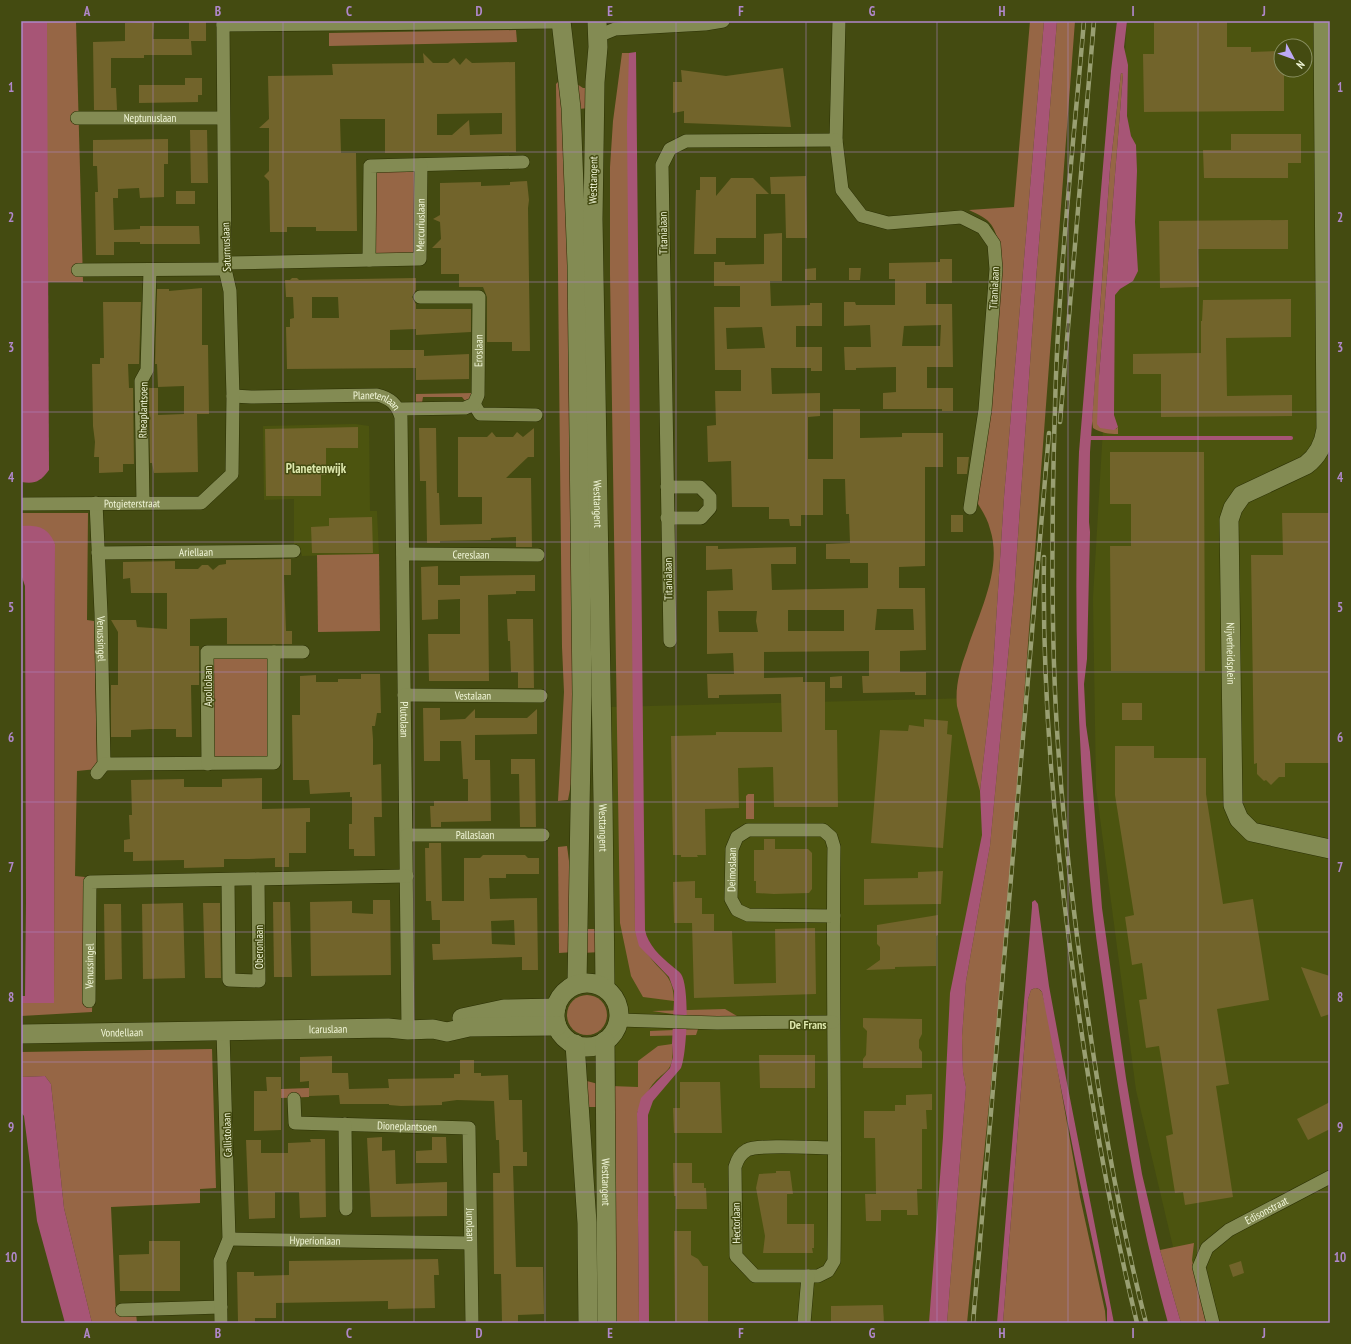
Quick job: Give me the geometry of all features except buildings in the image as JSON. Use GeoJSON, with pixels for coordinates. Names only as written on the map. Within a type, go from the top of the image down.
{"type":"FeatureCollection","features":[{"type":"Feature","properties":{"kind":"main road"},"geometry":{"type":"LineString","coordinates":[[1323,21],[1325,454]]}},
{"type":"Feature","properties":{"kind":"main road","name":"Westtangent"},"geometry":{"type":"LineString","coordinates":[[561,22],[566,52],[574,153],[578,266],[582,694],[577,984]]}},
{"type":"Feature","properties":{"kind":"main road"},"geometry":{"type":"LineString","coordinates":[[566,52],[574,57],[586,57],[590,55],[598,35]]}},
{"type":"Feature","properties":{"kind":"main road","name":"Westtangent"},"geometry":{"type":"LineString","coordinates":[[598,35],[595,82],[593,219],[604,800],[605,988]]}},
{"type":"Feature","properties":{"kind":"main road","name":"Nijverheidsplein"},"geometry":{"type":"LineString","coordinates":[[1325,454],[1306,466],[1242,495],[1236,500],[1230,514],[1232,795],[1233,805],[1239,819],[1252,832],[1330,849]]}},
{"type":"Feature","properties":{"kind":"main road"},"geometry":{"type":"LineString","coordinates":[[591,983],[605,988],[616,1002],[619,1020],[616,1028],[605,1041],[593,1046],[575,1044],[564,1037],[556,1017],[563,993],[577,984],[591,983]]}},
{"type":"Feature","properties":{"kind":"main road","name":"Icaruslaan"},"geometry":{"type":"LineString","coordinates":[[223,1031],[368,1028],[408,1030],[433,1029],[447,1032],[469,1027],[556,1017]]}},
{"type":"Feature","properties":{"kind":"main road","name":"Vondellaan"},"geometry":{"type":"LineString","coordinates":[[21,1034],[223,1031]]}},
{"type":"Feature","properties":{"kind":"main road","name":"Westtangent"},"geometry":{"type":"LineString","coordinates":[[605,1041],[608,1323]]}},
{"type":"Feature","properties":{"kind":"main road","name":"Westtangent"},"geometry":{"type":"LineString","coordinates":[[575,1044],[587,1223],[588,1323]]}},
{"type":"Feature","properties":{"kind":"street"},"geometry":{"type":"LineString","coordinates":[[598,35],[615,29],[705,24],[722,21]]}},
{"type":"Feature","properties":{"kind":"street","name":"Titanialaan"},"geometry":{"type":"LineString","coordinates":[[839,21],[836,140],[842,190],[862,216],[888,223],[961,217],[983,228],[994,244],[996,269],[985,410],[970,508]]}},
{"type":"Feature","properties":{"kind":"street"},"geometry":{"type":"LineString","coordinates":[[223,23],[561,22]]}},
{"type":"Feature","properties":{"kind":"street","name":"Saturnuslaan"},"geometry":{"type":"LineString","coordinates":[[223,23],[225,266],[230,291],[233,396],[232,474]]}},
{"type":"Feature","properties":{"kind":"street","name":"Neptunuslaan"},"geometry":{"type":"LineString","coordinates":[[77,118],[223,118]]}},
{"type":"Feature","properties":{"kind":"street","name":"Titanialaan"},"geometry":{"type":"LineString","coordinates":[[670,641],[662,165],[670,149],[686,141],[836,140]]}},
{"type":"Feature","properties":{"kind":"street"},"geometry":{"type":"LineString","coordinates":[[369,260],[370,166],[523,162]]}},
{"type":"Feature","properties":{"kind":"street","name":"Mercuriuslaan"},"geometry":{"type":"LineString","coordinates":[[225,266],[420,259],[421,165]]}},
{"type":"Feature","properties":{"kind":"street"},"geometry":{"type":"LineString","coordinates":[[78,270],[150,270],[225,266]]}},
{"type":"Feature","properties":{"kind":"street","name":"Rheaplantsoen"},"geometry":{"type":"LineString","coordinates":[[143,503],[141,381],[148,370],[150,270]]}},
{"type":"Feature","properties":{"kind":"street","name":"Eroslaan"},"geometry":{"type":"LineString","coordinates":[[420,297],[478,297],[478,395],[474,404]]}},
{"type":"Feature","properties":{"kind":"street","name":"Planetenlaan"},"geometry":{"type":"LineString","coordinates":[[233,396],[377,395],[386,397],[398,409],[465,408],[474,404]]}},
{"type":"Feature","properties":{"kind":"street"},"geometry":{"type":"LineString","coordinates":[[474,404],[480,414],[536,415]]}},
{"type":"Feature","properties":{"kind":"street","name":"Plutolaan"},"geometry":{"type":"LineString","coordinates":[[398,409],[402,425],[408,1030]]}},
{"type":"Feature","properties":{"kind":"street","name":"Potgieterstraat"},"geometry":{"type":"LineString","coordinates":[[21,504],[201,503],[232,474]]}},
{"type":"Feature","properties":{"kind":"street"},"geometry":{"type":"LineString","coordinates":[[667,487],[700,487],[710,497],[710,508],[701,518],[667,518]]}},
{"type":"Feature","properties":{"kind":"street","name":"Venussingel"},"geometry":{"type":"LineString","coordinates":[[96,503],[101,613],[101,768],[208,764]]}},
{"type":"Feature","properties":{"kind":"street","name":"Ariellaan"},"geometry":{"type":"LineString","coordinates":[[98,553],[294,551]]}},
{"type":"Feature","properties":{"kind":"street","name":"Cereslaan"},"geometry":{"type":"LineString","coordinates":[[403,554],[538,555]]}},
{"type":"Feature","properties":{"kind":"street","name":"Apollolaan"},"geometry":{"type":"LineString","coordinates":[[208,764],[208,652],[302,652]]}},
{"type":"Feature","properties":{"kind":"street"},"geometry":{"type":"LineString","coordinates":[[208,764],[274,763],[274,652]]}},
{"type":"Feature","properties":{"kind":"street","name":"Vestalaan"},"geometry":{"type":"LineString","coordinates":[[404,695],[541,696]]}},
{"type":"Feature","properties":{"kind":"street","name":"Deimoslaan"},"geometry":{"type":"LineString","coordinates":[[833,1022],[834,916],[834,847],[831,837],[828,832],[816,830],[748,830],[737,837],[732,849],[731,899],[737,910],[748,916],[834,916]]}},
{"type":"Feature","properties":{"kind":"street","name":"Pallaslaan"},"geometry":{"type":"LineString","coordinates":[[407,834],[543,835]]}},
{"type":"Feature","properties":{"kind":"street"},"geometry":{"type":"LineString","coordinates":[[228,880],[407,876]]}},
{"type":"Feature","properties":{"kind":"street","name":"Oberonlaan"},"geometry":{"type":"LineString","coordinates":[[228,880],[229,980],[259,981],[258,879]]}},
{"type":"Feature","properties":{"kind":"street","name":"Venussingel"},"geometry":{"type":"LineString","coordinates":[[89,1001],[90,882],[228,880]]}},
{"type":"Feature","properties":{"kind":"street"},"geometry":{"type":"LineString","coordinates":[[619,1020],[669,1022],[833,1022]]}},
{"type":"Feature","properties":{"kind":"street","name":"Hectorlaan"},"geometry":{"type":"LineString","coordinates":[[833,1022],[834,1148],[834,1261],[832,1267],[824,1274],[808,1276],[757,1277],[736,1256],[735,1167],[742,1154],[755,1148],[834,1148]]}},
{"type":"Feature","properties":{"kind":"street","name":"Callistolaan"},"geometry":{"type":"LineString","coordinates":[[223,1031],[229,1239]]}},
{"type":"Feature","properties":{"kind":"street","name":"Dioneplantsoen"},"geometry":{"type":"LineString","coordinates":[[294,1099],[295,1123],[469,1128]]}},
{"type":"Feature","properties":{"kind":"street"},"geometry":{"type":"LineString","coordinates":[[345,1124],[346,1209]]}},
{"type":"Feature","properties":{"kind":"street","name":"Junolaan"},"geometry":{"type":"LineString","coordinates":[[469,1128],[472,1323]]}},
{"type":"Feature","properties":{"kind":"street","name":"Edisonstraat"},"geometry":{"type":"LineString","coordinates":[[1213,1323],[1199,1267],[1207,1248],[1229,1230],[1330,1177]]}},
{"type":"Feature","properties":{"kind":"street"},"geometry":{"type":"LineString","coordinates":[[221,1323],[220,1261],[229,1239]]}},
{"type":"Feature","properties":{"kind":"street","name":"Hyperionlaan"},"geometry":{"type":"LineString","coordinates":[[229,1239],[470,1243]]}},
{"type":"Feature","properties":{"kind":"street"},"geometry":{"type":"LineString","coordinates":[[804,1323],[808,1276]]}},
{"type":"Feature","properties":{"kind":"street"},"geometry":{"type":"LineString","coordinates":[[122,1310],[221,1307]]}},
{"type":"Feature","properties":{"kind":"shaded area"},"geometry":{"type":"Polygon","coordinates":[[[21,21],[47,21],[49,470],[40,480],[30,483],[21,482],[21,21]]]}},
{"type":"Feature","properties":{"kind":"shaded area"},"geometry":{"type":"Polygon","coordinates":[[[47,21],[76,21],[83,282],[47,282],[47,21]]]}},
{"type":"Feature","properties":{"kind":"shaded area"},"geometry":{"type":"Polygon","coordinates":[[[1030,21],[1044,21],[1004,497],[992,684],[980,791],[957,706],[957,691],[962,664],[988,590],[994,559],[993,544],[989,526],[978,504],[999,245],[993,227],[990,223],[986,219],[969,210],[1014,207],[1030,21]]]}},
{"type":"Feature","properties":{"kind":"shaded area"},"geometry":{"type":"Polygon","coordinates":[[[1044,21],[1057,21],[1035,292],[1014,594],[990,846],[966,981],[962,1037],[963,1072],[966,1087],[947,1323],[929,1323],[943,1137],[950,993],[982,835],[980,791],[992,684],[1004,497],[1044,21]]]}},
{"type":"Feature","properties":{"kind":"shaded area"},"geometry":{"type":"Polygon","coordinates":[[[1057,21],[1075,21],[1006,935],[967,1323],[947,1323],[966,1087],[963,1072],[962,1037],[966,981],[990,846],[1014,594],[1035,292],[1057,21]]]}},
{"type":"Feature","properties":{"kind":"shaded area"},"geometry":{"type":"Polygon","coordinates":[[[1117,21],[1127,21],[1124,47],[1128,65],[1127,116],[1131,136],[1136,145],[1137,171],[1135,222],[1138,271],[1133,281],[1120,289],[1115,295],[1114,415],[1118,427],[1114,430],[1100,428],[1097,424],[1099,376],[1123,74],[1121,73],[1110,169],[1090,452],[1087,659],[1084,684],[1086,725],[1090,752],[1102,908],[1126,1078],[1142,1174],[1160,1250],[1181,1323],[1168,1323],[1149,1248],[1126,1134],[1093,911],[1083,797],[1080,739],[1076,567],[1079,452],[1111,71],[1117,21]]]}},
{"type":"Feature","properties":{"kind":"shaded area"},"geometry":{"type":"Polygon","coordinates":[[[1127,21],[1330,21],[1330,1323],[1191,1323],[1136,1090],[1096,788],[1093,598],[1127,21]]]}},
{"type":"Feature","properties":{"kind":"shaded area"},"geometry":{"type":"Polygon","coordinates":[[[516,30],[517,42],[329,46],[329,33],[516,30]]]}},
{"type":"Feature","properties":{"kind":"shaded area"},"geometry":{"type":"Polygon","coordinates":[[[636,52],[645,930],[649,941],[655,950],[681,974],[684,981],[687,1006],[685,1049],[681,1068],[653,1101],[648,1115],[649,1323],[639,1323],[637,1113],[641,1098],[670,1068],[673,1057],[674,991],[669,977],[639,946],[635,931],[627,125],[629,53],[636,52]]]}},
{"type":"Feature","properties":{"kind":"shaded area"},"geometry":{"type":"Polygon","coordinates":[[[622,53],[629,53],[635,931],[647,953],[672,985],[674,1001],[643,997],[631,976],[620,923],[610,275],[610,167],[613,121],[622,53]]]}},
{"type":"Feature","properties":{"kind":"shaded area"},"geometry":{"type":"Polygon","coordinates":[[[1121,73],[1123,74],[1099,376],[1116,429],[1118,427],[1118,434],[1111,434],[1093,428],[1092,421],[1110,169],[1121,73]]]}},
{"type":"Feature","properties":{"kind":"shaded area"},"geometry":{"type":"Polygon","coordinates":[[[566,81],[578,747],[568,800],[558,801],[564,692],[562,647],[556,84],[558,82],[566,81]]]}},
{"type":"Feature","properties":{"kind":"shaded area"},"geometry":{"type":"Polygon","coordinates":[[[574,82],[583,88],[590,88],[591,108],[577,109],[574,82]]]}},
{"type":"Feature","properties":{"kind":"shaded area"},"geometry":{"type":"Polygon","coordinates":[[[421,165],[420,259],[369,260],[370,166],[421,165]]]}},
{"type":"Feature","properties":{"kind":"shaded area"},"geometry":{"type":"Polygon","coordinates":[[[473,393],[472,398],[466,402],[462,397],[423,397],[422,403],[416,403],[416,394],[473,393]]]}},
{"type":"Feature","properties":{"kind":"shaded area"},"geometry":{"type":"Polygon","coordinates":[[[355,424],[369,426],[370,511],[377,511],[379,554],[302,556],[301,551],[294,551],[294,499],[264,500],[263,426],[355,424]]]}},
{"type":"Feature","properties":{"kind":"shaded area"},"geometry":{"type":"Polygon","coordinates":[[[21,513],[88,513],[87,620],[94,621],[97,769],[77,771],[75,876],[95,878],[92,1012],[21,1016],[21,1003],[54,1002],[55,544],[25,526],[21,526],[21,513]]]}},
{"type":"Feature","properties":{"kind":"shaded area"},"geometry":{"type":"Polygon","coordinates":[[[21,526],[42,528],[49,534],[55,544],[54,1003],[21,1003],[21,996],[25,996],[26,903],[25,586],[21,574],[21,526]]]}},
{"type":"Feature","properties":{"kind":"shaded area"},"geometry":{"type":"Polygon","coordinates":[[[379,554],[380,631],[318,632],[317,555],[379,554]]]}},
{"type":"Feature","properties":{"kind":"shaded area"},"geometry":{"type":"Polygon","coordinates":[[[207,652],[274,652],[273,763],[208,765],[207,652]]]}},
{"type":"Feature","properties":{"kind":"shaded area"},"geometry":{"type":"Polygon","coordinates":[[[1015,697],[963,1323],[621,1323],[608,707],[1015,697]]]}},
{"type":"Feature","properties":{"kind":"shaded area"},"geometry":{"type":"Polygon","coordinates":[[[748,794],[754,794],[754,819],[746,819],[746,796],[748,794]]]}},
{"type":"Feature","properties":{"kind":"shaded area"},"geometry":{"type":"Polygon","coordinates":[[[567,846],[574,899],[574,952],[559,953],[558,847],[567,846]]]}},
{"type":"Feature","properties":{"kind":"shaded area"},"geometry":{"type":"Polygon","coordinates":[[[1035,900],[1038,904],[1049,986],[1114,1323],[1107,1323],[1107,1309],[1076,1164],[1042,992],[1036,988],[1031,990],[1028,999],[1003,1323],[997,1323],[1032,902],[1035,900]]]}},
{"type":"Feature","properties":{"kind":"shaded area"},"geometry":{"type":"Polygon","coordinates":[[[582,929],[601,929],[601,952],[582,953],[582,929]]]}},
{"type":"Feature","properties":{"kind":"shaded area"},"geometry":{"type":"Polygon","coordinates":[[[1035,988],[1042,992],[1049,1021],[1080,1197],[1105,1311],[1106,1323],[1003,1323],[1028,999],[1031,990],[1035,988]]]}},
{"type":"Feature","properties":{"kind":"shaded area"},"geometry":{"type":"Polygon","coordinates":[[[591,995],[598,998],[604,1004],[607,1015],[606,1023],[598,1032],[591,1035],[583,1035],[576,1032],[568,1023],[567,1011],[570,1004],[579,996],[591,995]]]}},
{"type":"Feature","properties":{"kind":"shaded area"},"geometry":{"type":"Polygon","coordinates":[[[725,1009],[737,1016],[693,1017],[652,1011],[725,1009]]]}},
{"type":"Feature","properties":{"kind":"shaded area"},"geometry":{"type":"Polygon","coordinates":[[[698,1029],[696,1035],[650,1036],[650,1031],[698,1029]]]}},
{"type":"Feature","properties":{"kind":"shaded area"},"geometry":{"type":"Polygon","coordinates":[[[672,1044],[672,1061],[670,1066],[650,1088],[637,1113],[639,1323],[611,1323],[611,1086],[638,1087],[638,1061],[658,1046],[672,1044]]]}},
{"type":"Feature","properties":{"kind":"shaded area"},"geometry":{"type":"Polygon","coordinates":[[[212,1049],[216,1188],[200,1189],[200,1203],[111,1207],[116,1314],[136,1313],[137,1323],[92,1323],[64,1208],[51,1084],[45,1076],[21,1077],[21,1052],[212,1049]]]}},
{"type":"Feature","properties":{"kind":"shaded area"},"geometry":{"type":"Polygon","coordinates":[[[45,1076],[51,1084],[64,1208],[92,1323],[65,1323],[37,1221],[24,1116],[21,1112],[21,1077],[45,1076]]]}},
{"type":"Feature","properties":{"kind":"shaded area"},"geometry":{"type":"Polygon","coordinates":[[[583,1080],[602,1085],[603,1107],[583,1107],[583,1080]]]}},
{"type":"Feature","properties":{"kind":"shaded area"},"geometry":{"type":"Polygon","coordinates":[[[309,1088],[309,1097],[281,1098],[281,1089],[309,1088]]]}},
{"type":"Feature","properties":{"kind":"shaded area"},"geometry":{"type":"Polygon","coordinates":[[[1194,1243],[1192,1260],[1206,1323],[1181,1323],[1160,1250],[1194,1243]]]}},
{"type":"Feature","properties":{"kind":"waterway"},"geometry":{"type":"LineString","coordinates":[[1087,438],[1291,438]]}},
{"type":"Feature","properties":{"kind":"railway"},"geometry":{"type":"LineString","coordinates":[[1084,21],[1066,214],[1059,311],[1052,550],[1055,692],[1065,830],[1087,1012],[1116,1191],[1146,1323]]}},
{"type":"Feature","properties":{"kind":"railway"},"geometry":{"type":"LineString","coordinates":[[1060,422],[1094,21]]}},
{"type":"Feature","properties":{"kind":"railway"},"geometry":{"type":"LineString","coordinates":[[973,1323],[1049,433]]}},
{"type":"Feature","properties":{"kind":"railway"},"geometry":{"type":"LineString","coordinates":[[1044,557],[1047,704],[1058,850],[1076,995],[1090,1090],[1116,1230],[1137,1323]]}},
{"type":"Feature","properties":{"kind":"district","name":"Planetenwijk"},"geometry":{"type":"Point","coordinates":[316,468]}},
{"type":"Feature","properties":{"kind":"district","name":"De Frans"},"geometry":{"type":"Point","coordinates":[808,1024]}}]}
